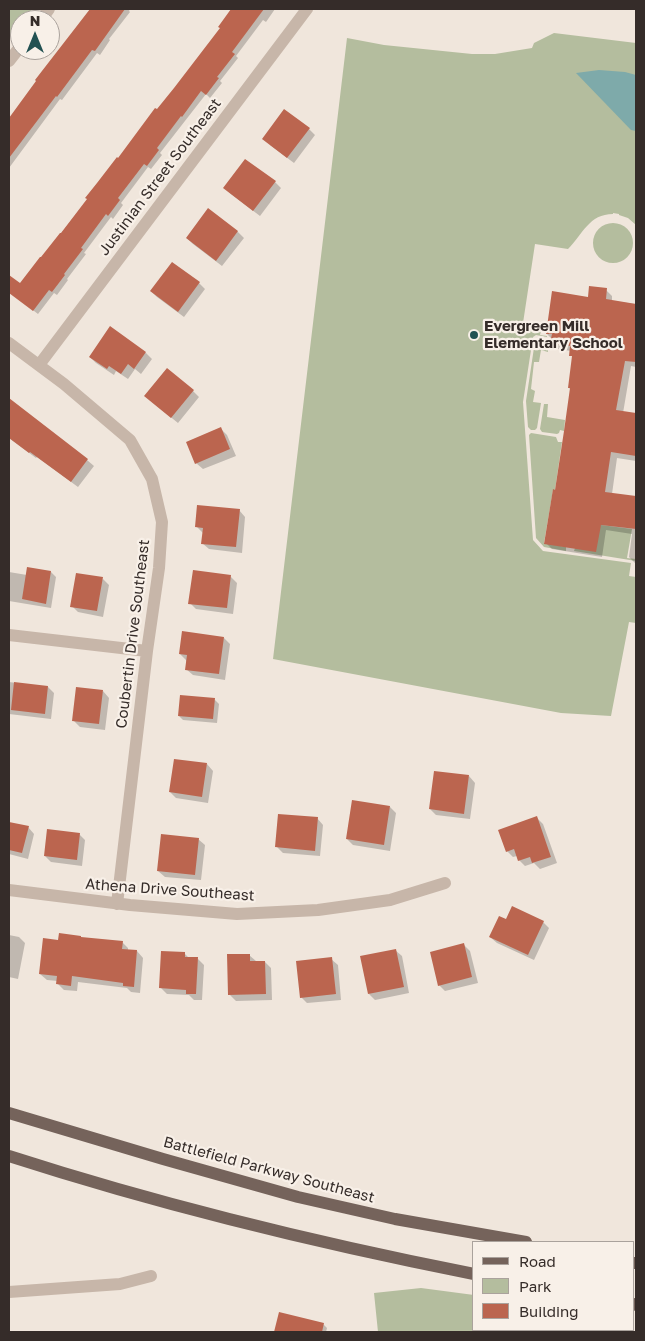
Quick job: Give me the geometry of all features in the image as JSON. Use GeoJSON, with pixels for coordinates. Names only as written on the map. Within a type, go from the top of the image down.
{"type":"FeatureCollection","features":[{"type":"Feature","properties":{"kind":"main road","name":"Battlefield Parkway Southeast"},"geometry":{"type":"LineString","coordinates":[[9,1113],[298,1197],[395,1219],[520,1241]]}},
{"type":"Feature","properties":{"kind":"main road"},"geometry":{"type":"LineString","coordinates":[[9,1156],[110,1188],[289,1235],[381,1256],[472,1274]]}},
{"type":"Feature","properties":{"kind":"street","name":"Justinian Street Southeast"},"geometry":{"type":"LineString","coordinates":[[39,365],[307,9]]}},
{"type":"Feature","properties":{"kind":"street","name":"Coubertin Drive Southeast"},"geometry":{"type":"LineString","coordinates":[[9,343],[64,384],[130,440],[152,479],[162,522],[159,568],[147,651],[117,904]]}},
{"type":"Feature","properties":{"kind":"street"},"geometry":{"type":"LineString","coordinates":[[9,635],[147,651]]}},
{"type":"Feature","properties":{"kind":"street","name":"Athena Drive Southeast"},"geometry":{"type":"LineString","coordinates":[[9,890],[117,904],[237,914],[318,910],[390,900],[445,883]]}},
{"type":"Feature","properties":{"kind":"street"},"geometry":{"type":"LineString","coordinates":[[9,1292],[120,1284],[151,1276]]}},
{"type":"Feature","properties":{"kind":"green space"},"geometry":{"type":"Polygon","coordinates":[[[9,9],[32,9],[10,10],[9,39],[9,9]]]}},
{"type":"Feature","properties":{"kind":"green space","name":"Evergreen Mill Elementary School"},"geometry":{"type":"Polygon","coordinates":[[[554,33],[636,43],[636,225],[628,218],[613,213],[598,217],[592,221],[568,249],[535,244],[523,323],[528,329],[541,331],[540,335],[547,336],[536,335],[533,337],[523,402],[533,540],[543,551],[631,563],[629,576],[636,577],[636,623],[629,622],[611,716],[561,713],[273,659],[347,38],[384,45],[472,54],[495,54],[532,48],[534,43],[554,33]]]}},
{"type":"Feature","properties":{"kind":"green space"},"geometry":{"type":"Polygon","coordinates":[[[617,223],[624,226],[630,232],[633,243],[632,251],[624,260],[617,263],[609,263],[602,260],[594,251],[593,239],[596,232],[605,224],[617,223]]]}},
{"type":"Feature","properties":{"kind":"green space"},"geometry":{"type":"Polygon","coordinates":[[[538,339],[546,340],[548,352],[541,350],[539,362],[534,362],[531,389],[535,391],[533,402],[541,403],[537,428],[531,430],[528,427],[526,401],[535,341],[538,339]]]}},
{"type":"Feature","properties":{"kind":"green space"},"geometry":{"type":"Polygon","coordinates":[[[544,404],[548,404],[547,417],[565,420],[564,431],[560,430],[557,434],[542,432],[540,429],[544,404]]]}},
{"type":"Feature","properties":{"kind":"green space"},"geometry":{"type":"Polygon","coordinates":[[[531,433],[556,437],[558,442],[562,442],[555,490],[553,490],[544,543],[566,547],[566,551],[544,547],[536,538],[529,435],[531,433]]]}},
{"type":"Feature","properties":{"kind":"green space"},"geometry":{"type":"Polygon","coordinates":[[[601,525],[632,529],[627,558],[636,559],[636,561],[574,551],[601,525]]]}},
{"type":"Feature","properties":{"kind":"green space"},"geometry":{"type":"Polygon","coordinates":[[[421,1288],[472,1295],[472,1331],[553,1332],[378,1332],[374,1293],[421,1288]]]}},
{"type":"Feature","properties":{"kind":"water"},"geometry":{"type":"Polygon","coordinates":[[[599,70],[636,75],[636,131],[631,130],[576,73],[599,70]]]}},
{"type":"Feature","properties":{"kind":"building"},"geometry":{"type":"Polygon","coordinates":[[[90,9],[125,9],[95,51],[92,50],[9,158],[9,118],[50,60],[60,60],[60,48],[90,9]]]}},
{"type":"Feature","properties":{"kind":"building"},"geometry":{"type":"Polygon","coordinates":[[[231,9],[264,9],[232,52],[235,54],[206,95],[201,91],[157,148],[159,150],[147,166],[144,164],[118,198],[120,200],[108,216],[106,214],[81,248],[83,249],[65,275],[52,292],[49,290],[33,311],[9,293],[9,275],[20,283],[61,233],[87,199],[85,198],[155,108],[157,109],[174,88],[220,28],[218,27],[231,9]]]}},
{"type":"Feature","properties":{"kind":"building"},"geometry":{"type":"Polygon","coordinates":[[[284,109],[310,128],[287,158],[262,139],[284,109]]]}},
{"type":"Feature","properties":{"kind":"building"},"geometry":{"type":"Polygon","coordinates":[[[245,159],[276,181],[253,211],[223,188],[245,159]]]}},
{"type":"Feature","properties":{"kind":"building"},"geometry":{"type":"Polygon","coordinates":[[[208,208],[238,231],[216,261],[186,238],[208,208]]]}},
{"type":"Feature","properties":{"kind":"building"},"geometry":{"type":"Polygon","coordinates":[[[172,262],[200,282],[178,312],[150,291],[172,262]]]}},
{"type":"Feature","properties":{"kind":"building"},"geometry":{"type":"Polygon","coordinates":[[[589,286],[607,288],[606,299],[636,304],[636,362],[625,361],[616,410],[636,413],[636,456],[611,452],[605,492],[636,496],[636,529],[601,525],[596,552],[544,544],[564,431],[572,356],[569,356],[570,346],[550,343],[552,334],[546,334],[552,291],[588,297],[589,286]]]}},
{"type":"Feature","properties":{"kind":"building"},"geometry":{"type":"Polygon","coordinates":[[[110,326],[146,352],[134,369],[128,364],[121,374],[109,366],[107,369],[89,357],[110,326]]]}},
{"type":"Feature","properties":{"kind":"building"},"geometry":{"type":"Polygon","coordinates":[[[167,368],[194,390],[171,418],[144,396],[167,368]]]}},
{"type":"Feature","properties":{"kind":"building"},"geometry":{"type":"Polygon","coordinates":[[[9,398],[88,459],[71,482],[9,438],[9,398]]]}},
{"type":"Feature","properties":{"kind":"building"},"geometry":{"type":"Polygon","coordinates":[[[221,427],[230,449],[195,464],[186,442],[221,427]]]}},
{"type":"Feature","properties":{"kind":"building"},"geometry":{"type":"Polygon","coordinates":[[[197,505],[240,509],[236,547],[201,544],[203,528],[195,527],[197,505]]]}},
{"type":"Feature","properties":{"kind":"building"},"geometry":{"type":"Polygon","coordinates":[[[27,567],[51,571],[46,604],[22,599],[27,567]]]}},
{"type":"Feature","properties":{"kind":"building"},"geometry":{"type":"Polygon","coordinates":[[[193,570],[231,575],[227,608],[188,604],[193,570]]]}},
{"type":"Feature","properties":{"kind":"building"},"geometry":{"type":"Polygon","coordinates":[[[76,573],[103,577],[97,611],[70,607],[76,573]]]}},
{"type":"Feature","properties":{"kind":"building"},"geometry":{"type":"Polygon","coordinates":[[[182,631],[224,637],[219,674],[185,670],[187,655],[179,654],[182,631]]]}},
{"type":"Feature","properties":{"kind":"building"},"geometry":{"type":"Polygon","coordinates":[[[14,682],[48,686],[45,714],[11,710],[14,682]]]}},
{"type":"Feature","properties":{"kind":"building"},"geometry":{"type":"Polygon","coordinates":[[[76,687],[103,690],[99,724],[72,721],[76,687]]]}},
{"type":"Feature","properties":{"kind":"building"},"geometry":{"type":"Polygon","coordinates":[[[180,695],[215,698],[213,719],[178,716],[180,695]]]}},
{"type":"Feature","properties":{"kind":"building"},"geometry":{"type":"Polygon","coordinates":[[[174,759],[207,763],[202,797],[169,792],[174,759]]]}},
{"type":"Feature","properties":{"kind":"building"},"geometry":{"type":"Polygon","coordinates":[[[434,771],[469,775],[464,814],[429,809],[434,771]]]}},
{"type":"Feature","properties":{"kind":"building"},"geometry":{"type":"Polygon","coordinates":[[[352,800],[390,806],[384,845],[346,839],[352,800]]]}},
{"type":"Feature","properties":{"kind":"building"},"geometry":{"type":"Polygon","coordinates":[[[278,814],[318,817],[315,851],[275,847],[278,814]]]}},
{"type":"Feature","properties":{"kind":"building"},"geometry":{"type":"Polygon","coordinates":[[[537,816],[551,857],[532,863],[530,857],[518,861],[514,849],[506,852],[498,830],[537,816]]]}},
{"type":"Feature","properties":{"kind":"building"},"geometry":{"type":"Polygon","coordinates":[[[9,822],[29,826],[22,853],[9,850],[9,822]]]}},
{"type":"Feature","properties":{"kind":"building"},"geometry":{"type":"Polygon","coordinates":[[[47,829],[80,833],[77,860],[44,856],[47,829]]]}},
{"type":"Feature","properties":{"kind":"building"},"geometry":{"type":"Polygon","coordinates":[[[161,834],[199,838],[195,875],[157,871],[161,834]]]}},
{"type":"Feature","properties":{"kind":"building"},"geometry":{"type":"Polygon","coordinates":[[[512,906],[544,921],[528,955],[489,937],[499,916],[506,919],[512,906]]]}},
{"type":"Feature","properties":{"kind":"building"},"geometry":{"type":"Polygon","coordinates":[[[59,933],[123,941],[122,949],[137,950],[134,987],[123,986],[123,983],[72,976],[71,986],[56,984],[57,976],[39,974],[43,938],[58,940],[59,933]]]}},
{"type":"Feature","properties":{"kind":"building"},"geometry":{"type":"Polygon","coordinates":[[[464,943],[472,977],[438,986],[430,952],[464,943]]]}},
{"type":"Feature","properties":{"kind":"building"},"geometry":{"type":"Polygon","coordinates":[[[396,949],[404,987],[368,994],[360,956],[396,949]]]}},
{"type":"Feature","properties":{"kind":"building"},"geometry":{"type":"Polygon","coordinates":[[[161,951],[185,952],[185,957],[198,957],[196,994],[186,994],[186,990],[159,988],[161,951]]]}},
{"type":"Feature","properties":{"kind":"building"},"geometry":{"type":"Polygon","coordinates":[[[227,954],[250,954],[250,961],[265,961],[266,994],[228,995],[227,954]]]}},
{"type":"Feature","properties":{"kind":"building"},"geometry":{"type":"Polygon","coordinates":[[[332,957],[336,994],[300,998],[296,961],[332,957]]]}},
{"type":"Feature","properties":{"kind":"building"},"geometry":{"type":"Polygon","coordinates":[[[279,1312],[324,1323],[322,1332],[274,1332],[279,1312]]]}},
{"type":"Feature","properties":{"kind":"place","name":"Evergreen Mill Elementary School"},"geometry":{"type":"Point","coordinates":[474,335]}}]}
